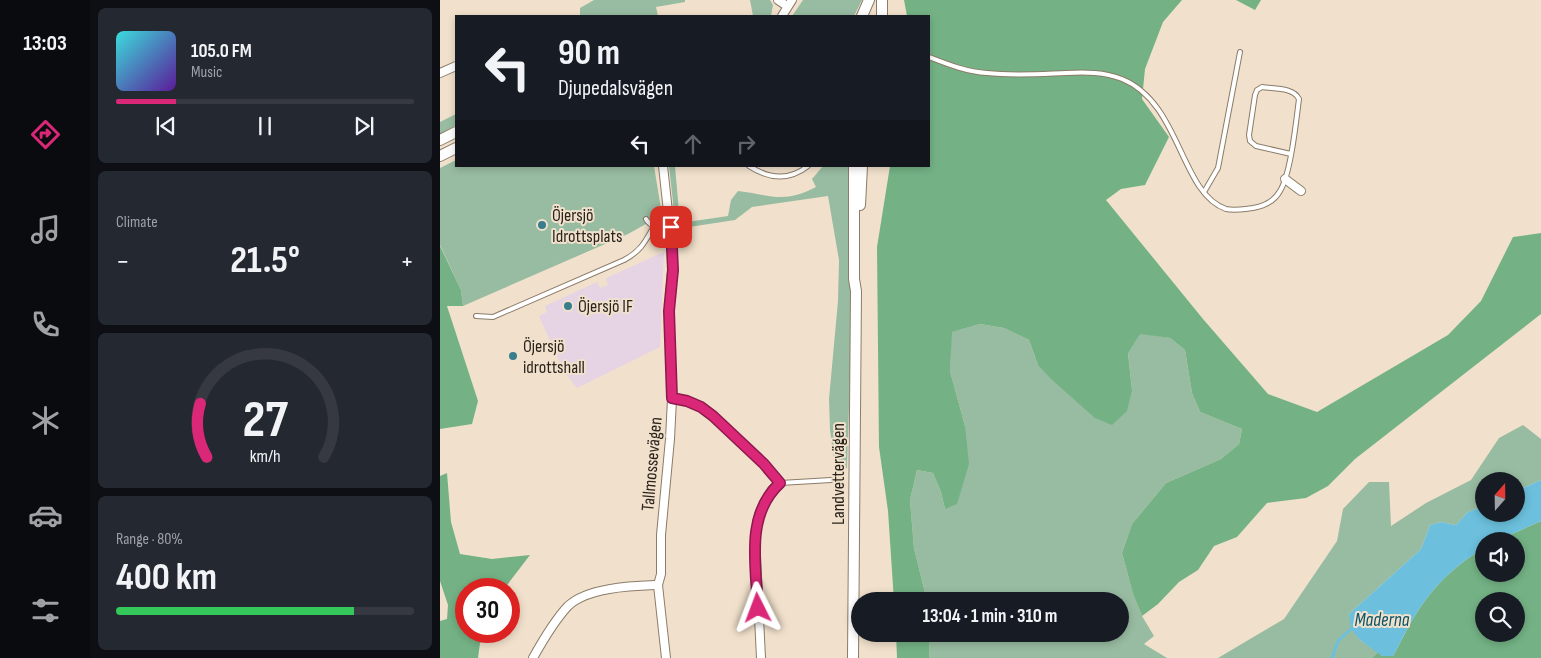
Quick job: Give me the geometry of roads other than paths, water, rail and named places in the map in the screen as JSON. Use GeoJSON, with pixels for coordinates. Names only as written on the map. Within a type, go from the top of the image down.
{"type":"FeatureCollection","features":[{"type":"Feature","properties":{"kind":"street"},"geometry":{"type":"LineString","coordinates":[[778,0],[790,3],[783,15]]}},
{"type":"Feature","properties":{"kind":"street"},"geometry":{"type":"LineString","coordinates":[[862,15],[869,0]]}},
{"type":"Feature","properties":{"kind":"street"},"geometry":{"type":"LineString","coordinates":[[882,0],[882,15]]}},
{"type":"Feature","properties":{"kind":"street"},"geometry":{"type":"LineString","coordinates":[[440,73],[455,66]]}},
{"type":"Feature","properties":{"kind":"street"},"geometry":{"type":"LineString","coordinates":[[440,140],[455,132]]}},
{"type":"Feature","properties":{"kind":"street"},"geometry":{"type":"LineString","coordinates":[[440,156],[455,148]]}},
{"type":"Feature","properties":{"kind":"street","name":"Tallmossevägen"},"geometry":{"type":"LineString","coordinates":[[663,167],[671,227],[673,270],[669,311],[672,398],[661,535],[661,574],[658,585],[666,658]]}},
{"type":"Feature","properties":{"kind":"street","name":"Landvettervägen"},"geometry":{"type":"LineString","coordinates":[[854,167],[854,279],[856,291]]}},
{"type":"Feature","properties":{"kind":"street","name":"Landvettervägen"},"geometry":{"type":"LineString","coordinates":[[853,658],[856,291],[862,167]]}},
{"type":"Feature","properties":{"kind":"street"},"geometry":{"type":"LineString","coordinates":[[1285,179],[1301,191]]}},
{"type":"Feature","properties":{"kind":"street"},"geometry":{"type":"LineString","coordinates":[[672,398],[687,401],[701,407],[713,416],[764,464],[780,483],[764,501],[756,530],[761,658]]}},
{"type":"Feature","properties":{"kind":"street"},"geometry":{"type":"LineString","coordinates":[[533,658],[548,631],[570,605],[591,594],[614,588],[658,585]]}},
{"type":"Feature","properties":{"kind":"lane"},"geometry":{"type":"LineString","coordinates":[[1204,192],[1218,168],[1240,52]]}},
{"type":"Feature","properties":{"kind":"lane"},"geometry":{"type":"LineString","coordinates":[[930,57],[986,74],[1086,71],[1122,79],[1137,88],[1156,105],[1169,125],[1194,177],[1204,192],[1226,209],[1265,208],[1280,193],[1285,179],[1290,154],[1299,99],[1296,93],[1291,91],[1262,87],[1257,90],[1255,95],[1249,135],[1250,141],[1256,146],[1290,154]]}},
{"type":"Feature","properties":{"kind":"lane"},"geometry":{"type":"LineString","coordinates":[[752,167],[769,176],[780,178],[802,172],[807,167]]}},
{"type":"Feature","properties":{"kind":"lane"},"geometry":{"type":"LineString","coordinates":[[646,219],[648,223],[660,228],[671,227]]}},
{"type":"Feature","properties":{"kind":"lane"},"geometry":{"type":"LineString","coordinates":[[476,316],[493,317],[624,260],[641,249],[654,226]]}},
{"type":"Feature","properties":{"kind":"lane"},"geometry":{"type":"LineString","coordinates":[[780,483],[831,480]]}},
{"type":"Feature","properties":{"kind":"water","name":"Maderna"},"geometry":{"type":"Polygon","coordinates":[[[1541,480],[1541,521],[1516,532],[1475,532],[1475,553],[1459,565],[1430,594],[1393,656],[1382,656],[1360,640],[1351,629],[1349,614],[1421,549],[1430,525],[1441,522],[1456,525],[1468,512],[1475,509],[1475,522],[1525,522],[1525,487],[1541,480]]]}},
{"type":"Feature","properties":{"kind":"waterway"},"geometry":{"type":"LineString","coordinates":[[1332,658],[1338,641],[1351,629]]}},
{"type":"Feature","properties":{"kind":"place","name":"Öjersjö Idrottsplats"},"geometry":{"type":"Point","coordinates":[542,225]}},
{"type":"Feature","properties":{"kind":"place","name":"Öjersjö IF"},"geometry":{"type":"Point","coordinates":[568,306]}},
{"type":"Feature","properties":{"kind":"place","name":"Öjersjö idrottshall"},"geometry":{"type":"Point","coordinates":[513,356]}}]}
